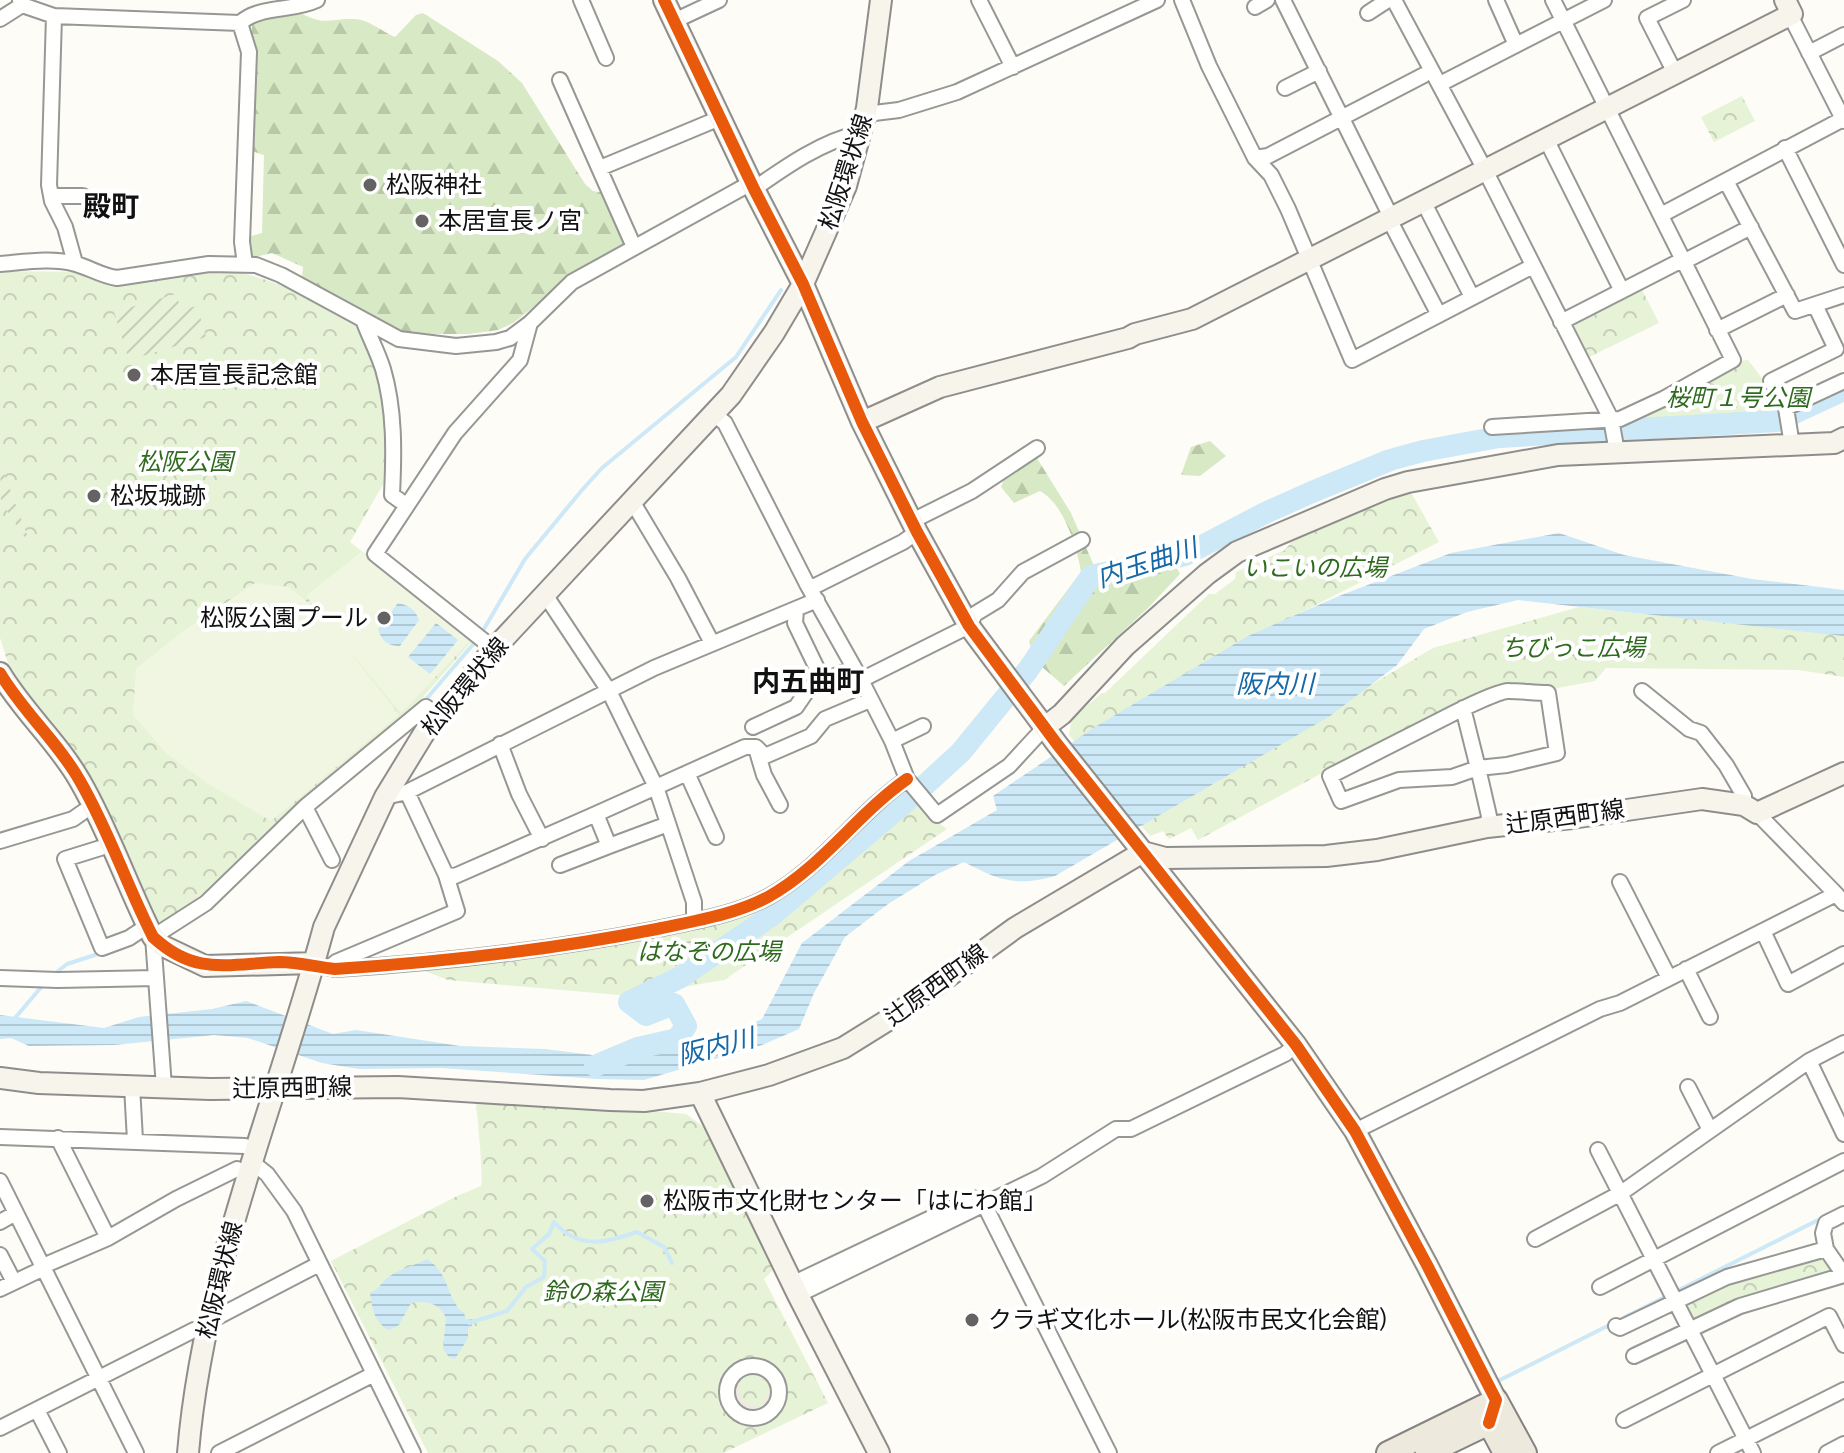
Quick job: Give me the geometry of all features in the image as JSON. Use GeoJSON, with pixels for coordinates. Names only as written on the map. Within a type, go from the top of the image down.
{"type":"FeatureCollection","features":[{"type":"Feature","properties":{"kind":"main road"},"geometry":{"type":"LineString","coordinates":[[1388,1453],[1496,1400],[1525,1453]]}},
{"type":"Feature","properties":{"kind":"main road"},"geometry":{"type":"LineString","coordinates":[[1427,1453],[1489,1423],[1505,1453]]}},
{"type":"Feature","properties":{"kind":"street"},"geometry":{"type":"LineString","coordinates":[[0,19],[21,2],[54,16],[240,23],[250,14],[300,7],[317,0]]}},
{"type":"Feature","properties":{"kind":"street"},"geometry":{"type":"LineString","coordinates":[[581,0],[606,58]]}},
{"type":"Feature","properties":{"kind":"street"},"geometry":{"type":"LineString","coordinates":[[664,0],[803,284],[862,422],[969,626],[1051,736],[1296,1045],[1355,1131],[1496,1400],[1489,1423]]}},
{"type":"Feature","properties":{"kind":"street"},"geometry":{"type":"LineString","coordinates":[[674,21],[719,0]]}},
{"type":"Feature","properties":{"kind":"street","name":"松阪環状線"},"geometry":{"type":"LineString","coordinates":[[188,1453],[201,1326],[216,1281],[245,1159],[318,969],[324,927],[385,797],[426,730],[494,649],[747,375],[803,284],[846,186],[864,123],[881,0]]}},
{"type":"Feature","properties":{"kind":"street"},"geometry":{"type":"LineString","coordinates":[[979,0],[1013,67]]}},
{"type":"Feature","properties":{"kind":"street"},"geometry":{"type":"LineString","coordinates":[[0,264],[44,261],[75,263],[103,276],[117,278],[196,266],[245,264],[281,275],[399,339],[456,346],[496,342],[510,338],[530,323],[572,282],[864,123],[925,103],[1013,67],[1138,4],[1157,0]]}},
{"type":"Feature","properties":{"kind":"street"},"geometry":{"type":"LineString","coordinates":[[1182,0],[1209,66],[1255,158],[1271,175],[1352,360],[1533,266]]}},
{"type":"Feature","properties":{"kind":"street"},"geometry":{"type":"LineString","coordinates":[[1283,0],[1439,315]]}},
{"type":"Feature","properties":{"kind":"street"},"geometry":{"type":"LineString","coordinates":[[1368,13],[1388,0]]}},
{"type":"Feature","properties":{"kind":"street"},"geometry":{"type":"LineString","coordinates":[[1394,0],[1485,170],[1611,419],[1615,445]]}},
{"type":"Feature","properties":{"kind":"street"},"geometry":{"type":"LineString","coordinates":[[1496,0],[1516,45]]}},
{"type":"Feature","properties":{"kind":"street"},"geometry":{"type":"LineString","coordinates":[[1492,427],[1620,419],[1733,360],[1553,0]]}},
{"type":"Feature","properties":{"kind":"street"},"geometry":{"type":"LineString","coordinates":[[1440,84],[1604,0]]}},
{"type":"Feature","properties":{"kind":"street"},"geometry":{"type":"LineString","coordinates":[[1676,75],[1647,18],[1683,0]]}},
{"type":"Feature","properties":{"kind":"street"},"geometry":{"type":"LineString","coordinates":[[862,422],[940,387],[1192,319],[1676,75],[1787,8],[1842,115],[1661,215]]}},
{"type":"Feature","properties":{"kind":"street"},"geometry":{"type":"LineString","coordinates":[[54,16],[51,196],[65,227],[75,263]]}},
{"type":"Feature","properties":{"kind":"street"},"geometry":{"type":"LineString","coordinates":[[240,23],[249,52],[242,242],[245,264]]}},
{"type":"Feature","properties":{"kind":"street"},"geometry":{"type":"LineString","coordinates":[[1809,53],[1844,35]]}},
{"type":"Feature","properties":{"kind":"street"},"geometry":{"type":"LineString","coordinates":[[1285,88],[1319,71]]}},
{"type":"Feature","properties":{"kind":"street"},"geometry":{"type":"LineString","coordinates":[[1255,158],[1268,156],[1424,75]]}},
{"type":"Feature","properties":{"kind":"street"},"geometry":{"type":"LineString","coordinates":[[560,80],[634,247]]}},
{"type":"Feature","properties":{"kind":"street"},"geometry":{"type":"LineString","coordinates":[[600,168],[720,118]]}},
{"type":"Feature","properties":{"kind":"street"},"geometry":{"type":"LineString","coordinates":[[1546,139],[1622,291]]}},
{"type":"Feature","properties":{"kind":"street"},"geometry":{"type":"LineString","coordinates":[[1785,148],[1844,265]]}},
{"type":"Feature","properties":{"kind":"street"},"geometry":{"type":"LineString","coordinates":[[1726,181],[1795,311],[1844,295]]}},
{"type":"Feature","properties":{"kind":"street"},"geometry":{"type":"LineString","coordinates":[[51,196],[83,196]]}},
{"type":"Feature","properties":{"kind":"street"},"geometry":{"type":"LineString","coordinates":[[1423,201],[1472,297]]}},
{"type":"Feature","properties":{"kind":"street"},"geometry":{"type":"LineString","coordinates":[[1561,322],[1751,227]]}},
{"type":"Feature","properties":{"kind":"street"},"geometry":{"type":"LineString","coordinates":[[1717,330],[1787,295]]}},
{"type":"Feature","properties":{"kind":"street"},"geometry":{"type":"LineString","coordinates":[[1792,445],[1786,414],[1771,381],[1836,349],[1815,305]]}},
{"type":"Feature","properties":{"kind":"street"},"geometry":{"type":"LineString","coordinates":[[364,322],[389,394],[395,451],[392,495],[406,505]]}},
{"type":"Feature","properties":{"kind":"street"},"geometry":{"type":"LineString","coordinates":[[494,649],[375,554],[455,433],[520,360],[530,323]]}},
{"type":"Feature","properties":{"kind":"street"},"geometry":{"type":"LineString","coordinates":[[1786,414],[1844,381]]}},
{"type":"Feature","properties":{"kind":"street"},"geometry":{"type":"LineString","coordinates":[[714,414],[725,423],[861,680],[910,783],[937,815],[1051,736],[1063,713],[1125,646],[1207,574],[1237,552],[1385,489],[1408,482],[1615,445],[1792,445],[1834,443],[1844,438]]}},
{"type":"Feature","properties":{"kind":"street"},"geometry":{"type":"LineString","coordinates":[[385,797],[407,792],[712,643],[786,611],[796,610],[814,594],[903,542],[914,526],[1037,448]]}},
{"type":"Feature","properties":{"kind":"street"},"geometry":{"type":"LineString","coordinates":[[632,501],[712,643]]}},
{"type":"Feature","properties":{"kind":"street"},"geometry":{"type":"LineString","coordinates":[[861,680],[969,626],[975,614],[998,600],[1023,572],[1082,540]]}},
{"type":"Feature","properties":{"kind":"street"},"geometry":{"type":"LineString","coordinates":[[546,596],[609,691],[656,787],[694,902],[694,921]]}},
{"type":"Feature","properties":{"kind":"street"},"geometry":{"type":"LineString","coordinates":[[796,610],[795,623],[823,681]]}},
{"type":"Feature","properties":{"kind":"street"},"geometry":{"type":"LineString","coordinates":[[753,727],[796,707],[809,688],[847,671]]}},
{"type":"Feature","properties":{"kind":"street"},"geometry":{"type":"LineString","coordinates":[[0,673],[17,702],[79,778],[150,931],[163,946],[205,966],[318,969],[522,952],[694,921],[746,908],[772,895],[811,866],[910,783]]}},
{"type":"Feature","properties":{"kind":"street"},"geometry":{"type":"LineString","coordinates":[[1355,1131],[1763,931],[1842,900],[1750,809],[1726,765],[1701,733],[1689,729],[1642,691]]}},
{"type":"Feature","properties":{"kind":"street"},"geometry":{"type":"LineString","coordinates":[[1500,692],[1548,693],[1557,753],[1507,765],[1478,768],[1452,777],[1399,780],[1341,801],[1330,776],[1500,692]]}},
{"type":"Feature","properties":{"kind":"street"},"geometry":{"type":"LineString","coordinates":[[446,875],[455,876],[542,839],[745,747],[756,747],[765,756],[811,736],[825,719],[870,700]]}},
{"type":"Feature","properties":{"kind":"street"},"geometry":{"type":"LineString","coordinates":[[110,845],[65,859],[102,948],[150,931],[206,903],[305,807],[367,759],[426,707],[438,717]]}},
{"type":"Feature","properties":{"kind":"street"},"geometry":{"type":"LineString","coordinates":[[1463,708],[1489,816],[1487,827]]}},
{"type":"Feature","properties":{"kind":"street"},"geometry":{"type":"LineString","coordinates":[[892,741],[923,726]]}},
{"type":"Feature","properties":{"kind":"street"},"geometry":{"type":"LineString","coordinates":[[500,744],[519,794],[542,839]]}},
{"type":"Feature","properties":{"kind":"street"},"geometry":{"type":"LineString","coordinates":[[756,747],[764,775],[780,805]]}},
{"type":"Feature","properties":{"kind":"street"},"geometry":{"type":"LineString","coordinates":[[687,773],[716,837]]}},
{"type":"Feature","properties":{"kind":"street"},"geometry":{"type":"LineString","coordinates":[[1750,809],[1844,773]]}},
{"type":"Feature","properties":{"kind":"street"},"geometry":{"type":"LineString","coordinates":[[318,969],[457,911],[446,875],[407,792]]}},
{"type":"Feature","properties":{"kind":"street","name":"辻原西町線"},"geometry":{"type":"LineString","coordinates":[[0,1078],[39,1083],[132,1086],[163,1082],[261,1089],[277,1081],[644,1101],[700,1093],[769,1075],[855,1042],[1015,928],[1143,852],[1165,858],[1299,858],[1377,850],[1487,827],[1572,818],[1685,800],[1725,800],[1750,809]]}},
{"type":"Feature","properties":{"kind":"street"},"geometry":{"type":"LineString","coordinates":[[0,841],[73,819],[93,805]]}},
{"type":"Feature","properties":{"kind":"street"},"geometry":{"type":"LineString","coordinates":[[305,807],[332,860]]}},
{"type":"Feature","properties":{"kind":"street"},"geometry":{"type":"LineString","coordinates":[[596,814],[609,846]]}},
{"type":"Feature","properties":{"kind":"street"},"geometry":{"type":"LineString","coordinates":[[560,865],[668,824]]}},
{"type":"Feature","properties":{"kind":"street"},"geometry":{"type":"LineString","coordinates":[[1620,882],[1669,978]]}},
{"type":"Feature","properties":{"kind":"street"},"geometry":{"type":"LineString","coordinates":[[150,931],[163,1082]]}},
{"type":"Feature","properties":{"kind":"street"},"geometry":{"type":"LineString","coordinates":[[1763,931],[1788,984],[1844,954]]}},
{"type":"Feature","properties":{"kind":"street"},"geometry":{"type":"LineString","coordinates":[[1686,969],[1710,1017]]}},
{"type":"Feature","properties":{"kind":"street"},"geometry":{"type":"LineString","coordinates":[[0,978],[156,979]]}},
{"type":"Feature","properties":{"kind":"street"},"geometry":{"type":"LineString","coordinates":[[1535,1239],[1621,1193],[1809,1061],[1844,1043]]}},
{"type":"Feature","properties":{"kind":"street"},"geometry":{"type":"LineString","coordinates":[[795,1290],[979,1201],[1042,1176],[1116,1129],[1131,1129],[1285,1054],[1296,1045]]}},
{"type":"Feature","properties":{"kind":"street"},"geometry":{"type":"LineString","coordinates":[[1809,1061],[1844,1134]]}},
{"type":"Feature","properties":{"kind":"street"},"geometry":{"type":"LineString","coordinates":[[132,1086],[135,1140]]}},
{"type":"Feature","properties":{"kind":"street"},"geometry":{"type":"LineString","coordinates":[[1688,1087],[1710,1130]]}},
{"type":"Feature","properties":{"kind":"street"},"geometry":{"type":"LineString","coordinates":[[700,1093],[795,1290],[879,1453]]}},
{"type":"Feature","properties":{"kind":"street"},"geometry":{"type":"LineString","coordinates":[[0,1137],[135,1140],[245,1159],[267,1174],[294,1211],[413,1453]]}},
{"type":"Feature","properties":{"kind":"street"},"geometry":{"type":"LineString","coordinates":[[58,1138],[108,1238]]}},
{"type":"Feature","properties":{"kind":"street"},"geometry":{"type":"LineString","coordinates":[[1598,1150],[1753,1453]]}},
{"type":"Feature","properties":{"kind":"street"},"geometry":{"type":"LineString","coordinates":[[0,1255],[7,1286],[108,1238],[245,1159]]}},
{"type":"Feature","properties":{"kind":"street"},"geometry":{"type":"LineString","coordinates":[[1600,1287],[1844,1161]]}},
{"type":"Feature","properties":{"kind":"street"},"geometry":{"type":"LineString","coordinates":[[0,1181],[136,1453]]}},
{"type":"Feature","properties":{"kind":"street"},"geometry":{"type":"LineString","coordinates":[[979,1201],[1109,1453]]}},
{"type":"Feature","properties":{"kind":"street"},"geometry":{"type":"LineString","coordinates":[[0,1222],[16,1213]]}},
{"type":"Feature","properties":{"kind":"street"},"geometry":{"type":"LineString","coordinates":[[1634,1356],[1752,1301],[1844,1275],[1826,1249],[1823,1233],[1826,1223],[1844,1214]]}},
{"type":"Feature","properties":{"kind":"street"},"geometry":{"type":"LineString","coordinates":[[1616,1326],[1620,1328],[1672,1296],[1826,1249]]}},
{"type":"Feature","properties":{"kind":"street"},"geometry":{"type":"LineString","coordinates":[[0,1428],[319,1264]]}},
{"type":"Feature","properties":{"kind":"street"},"geometry":{"type":"LineString","coordinates":[[1624,1420],[1829,1316],[1837,1316],[1844,1345]]}},
{"type":"Feature","properties":{"kind":"street"},"geometry":{"type":"LineString","coordinates":[[219,1453],[374,1374]]}},
{"type":"Feature","properties":{"kind":"street"},"geometry":{"type":"LineString","coordinates":[[1718,1453],[1844,1390]]}},
{"type":"Feature","properties":{"kind":"street"},"geometry":{"type":"LineString","coordinates":[[37,1410],[59,1453]]}},
{"type":"Feature","properties":{"kind":"street"},"geometry":{"type":"LineString","coordinates":[[1827,1453],[1844,1444]]}},
{"type":"Feature","properties":{"kind":"green space","name":"松阪神社"},"geometry":{"type":"Polygon","coordinates":[[[299,12],[321,21],[360,20],[395,37],[416,15],[423,13],[498,61],[522,83],[585,184],[593,191],[604,193],[627,241],[625,246],[568,280],[513,323],[498,330],[469,334],[407,334],[390,328],[302,279],[303,267],[272,253],[251,258],[248,237],[262,233],[264,155],[252,151],[252,18],[299,12]]]}},
{"type":"Feature","properties":{"kind":"green space"},"geometry":{"type":"Polygon","coordinates":[[[1742,96],[1755,121],[1714,142],[1701,117],[1742,96]]]}},
{"type":"Feature","properties":{"kind":"green space","name":"松阪公園"},"geometry":{"type":"Polygon","coordinates":[[[215,269],[273,283],[359,326],[387,396],[389,474],[350,542],[474,639],[409,713],[228,873],[182,910],[160,923],[148,905],[104,805],[72,747],[22,685],[8,663],[0,638],[0,271],[80,272],[106,282],[215,269]]]}},
{"type":"Feature","properties":{"kind":"green space"},"geometry":{"type":"Polygon","coordinates":[[[1640,286],[1659,323],[1585,359],[1569,327],[1571,321],[1640,286]]]}},
{"type":"Feature","properties":{"kind":"green space"},"geometry":{"type":"Polygon","coordinates":[[[176,294],[181,310],[197,306],[206,337],[129,360],[114,312],[176,294]]]}},
{"type":"Feature","properties":{"kind":"green space","name":"桜町１号公園"},"geometry":{"type":"Polygon","coordinates":[[[1748,360],[1773,398],[1782,425],[1778,430],[1623,434],[1621,423],[1739,361],[1748,360]]]}},
{"type":"Feature","properties":{"kind":"green space"},"geometry":{"type":"Polygon","coordinates":[[[1210,441],[1226,456],[1200,476],[1181,475],[1191,447],[1210,441]]]}},
{"type":"Feature","properties":{"kind":"green space"},"geometry":{"type":"Polygon","coordinates":[[[1035,455],[1071,513],[1098,575],[1110,583],[1177,568],[1180,574],[1064,686],[1041,666],[1025,677],[1018,669],[1033,654],[1029,641],[1081,572],[1068,527],[1048,497],[1040,491],[1014,503],[1001,487],[1006,474],[1035,455]]]}},
{"type":"Feature","properties":{"kind":"green space"},"geometry":{"type":"Polygon","coordinates":[[[0,463],[32,548],[1,502],[0,463]]]}},
{"type":"Feature","properties":{"kind":"green space","name":"いこいの広場"},"geometry":{"type":"Polygon","coordinates":[[[1409,489],[1439,542],[1240,644],[1077,745],[1069,735],[1072,718],[1105,693],[1209,594],[1215,594],[1235,579],[1236,572],[1285,550],[1292,541],[1409,489]]]}},
{"type":"Feature","properties":{"kind":"green space"},"geometry":{"type":"Polygon","coordinates":[[[361,552],[471,640],[401,713],[340,639],[399,715],[271,821],[207,783],[167,754],[133,715],[136,669],[179,634],[255,583],[289,587],[317,610],[306,596],[361,552]]]}},
{"type":"Feature","properties":{"kind":"green space","name":"ちびっこ広場"},"geometry":{"type":"Polygon","coordinates":[[[1579,607],[1844,635],[1844,677],[1798,670],[1606,668],[1595,681],[1552,689],[1520,689],[1441,715],[1324,772],[1198,840],[1191,828],[1169,839],[1163,831],[1150,836],[1139,823],[1433,648],[1579,607]]]}},
{"type":"Feature","properties":{"kind":"green space","name":"はなぞの広場"},"geometry":{"type":"Polygon","coordinates":[[[905,789],[934,820],[947,829],[724,980],[630,996],[448,980],[417,968],[746,912],[905,789]]]}},
{"type":"Feature","properties":{"kind":"green space","name":"鈴の森公園"},"geometry":{"type":"Polygon","coordinates":[[[476,1101],[576,1110],[629,1109],[686,1114],[705,1128],[776,1267],[764,1279],[828,1403],[723,1453],[428,1453],[331,1261],[481,1186],[476,1101]]]}},
{"type":"Feature","properties":{"kind":"green space"},"geometry":{"type":"Polygon","coordinates":[[[1822,1256],[1834,1277],[1693,1324],[1681,1303],[1744,1277],[1822,1256]]]}},
{"type":"Feature","properties":{"kind":"shaded area"},"geometry":{"type":"Polygon","coordinates":[[[753,1366],[769,1372],[778,1387],[775,1405],[766,1413],[762,1403],[770,1391],[768,1385],[758,1376],[745,1378],[741,1370],[753,1366]]]}},
{"type":"Feature","properties":{"kind":"shaded area"},"geometry":{"type":"Polygon","coordinates":[[[737,1372],[742,1380],[739,1388],[741,1399],[748,1404],[759,1405],[763,1416],[755,1418],[739,1414],[728,1401],[728,1385],[737,1372]]]}},
{"type":"Feature","properties":{"kind":"water","name":"阪内川"},"geometry":{"type":"Polygon","coordinates":[[[1559,533],[1624,555],[1752,579],[1844,590],[1844,636],[1518,600],[1467,612],[1424,629],[1397,665],[1330,716],[1055,876],[1029,881],[1008,880],[964,862],[935,875],[888,904],[845,937],[814,993],[799,1029],[762,1045],[644,1080],[441,1068],[359,1069],[322,1063],[248,1038],[214,1035],[114,1045],[29,1046],[11,1038],[0,1039],[0,1015],[104,1028],[139,1017],[212,1009],[246,1001],[333,1034],[356,1030],[460,1046],[545,1049],[600,1056],[644,1053],[715,1039],[762,1019],[802,943],[909,861],[997,810],[993,796],[1095,727],[1248,636],[1339,596],[1451,553],[1559,533]]]}},
{"type":"Feature","properties":{"kind":"water"},"geometry":{"type":"Polygon","coordinates":[[[398,603],[411,608],[419,620],[400,646],[386,642],[378,629],[398,603]]]}},
{"type":"Feature","properties":{"kind":"water"},"geometry":{"type":"Polygon","coordinates":[[[436,623],[458,640],[430,674],[408,657],[436,623]]]}},
{"type":"Feature","properties":{"kind":"water"},"geometry":{"type":"Polygon","coordinates":[[[427,1259],[441,1272],[454,1302],[466,1320],[470,1319],[472,1326],[468,1328],[468,1338],[455,1359],[443,1349],[446,1318],[436,1306],[427,1302],[411,1303],[399,1325],[389,1330],[380,1323],[373,1309],[370,1293],[394,1273],[427,1259]]]}},
{"type":"Feature","properties":{"kind":"waterway"},"geometry":{"type":"LineString","coordinates":[[481,634],[525,559],[582,490],[602,468],[736,357],[781,290]]}},
{"type":"Feature","properties":{"kind":"waterway","name":"内玉曲川"},"geometry":{"type":"LineString","coordinates":[[595,1066],[638,1048],[677,1039],[686,1026],[674,1004],[646,1015],[629,1002],[681,977],[771,916],[961,752],[1028,670],[1091,576],[1185,555],[1312,492],[1390,460],[1423,451],[1499,437],[1777,421],[1844,390]]}},
{"type":"Feature","properties":{"kind":"waterway"},"geometry":{"type":"LineString","coordinates":[[422,704],[476,641]]}},
{"type":"Feature","properties":{"kind":"waterway"},"geometry":{"type":"LineString","coordinates":[[52,976],[67,964],[101,953]]}},
{"type":"Feature","properties":{"kind":"waterway"},"geometry":{"type":"LineString","coordinates":[[15,1018],[43,985]]}},
{"type":"Feature","properties":{"kind":"waterway"},"geometry":{"type":"LineString","coordinates":[[1675,1292],[1824,1217]]}},
{"type":"Feature","properties":{"kind":"waterway"},"geometry":{"type":"LineString","coordinates":[[469,1323],[507,1311],[526,1287],[544,1277],[545,1261],[532,1249],[549,1234],[554,1222],[573,1237],[593,1242],[637,1232],[664,1247],[672,1263]]}},
{"type":"Feature","properties":{"kind":"waterway"},"geometry":{"type":"LineString","coordinates":[[1500,1380],[1667,1296]]}},
{"type":"Feature","properties":{"kind":"cycle path"},"geometry":{"type":"LineString","coordinates":[[664,0],[803,284],[862,422],[969,626],[1057,744],[1296,1045],[1355,1131],[1496,1400],[1489,1423]]}},
{"type":"Feature","properties":{"kind":"cycle path"},"geometry":{"type":"LineString","coordinates":[[0,673],[80,781],[153,937],[183,958],[212,965],[286,962],[335,969],[416,963],[577,943],[714,917],[755,903],[787,885],[907,779]]}},
{"type":"Feature","properties":{"kind":"place","name":"松阪神社"},"geometry":{"type":"Point","coordinates":[370,185]}},
{"type":"Feature","properties":{"kind":"place","name":"本居宣長ノ宮"},"geometry":{"type":"Point","coordinates":[422,221]}},
{"type":"Feature","properties":{"kind":"place","name":"本居宣長記念館"},"geometry":{"type":"Point","coordinates":[134,375]}},
{"type":"Feature","properties":{"kind":"place","name":"松坂城跡"},"geometry":{"type":"Point","coordinates":[94,496]}},
{"type":"Feature","properties":{"kind":"place","name":"松阪公園プール"},"geometry":{"type":"Point","coordinates":[384,618]}},
{"type":"Feature","properties":{"kind":"place","name":"松阪市文化財センター「はにわ館」"},"geometry":{"type":"Point","coordinates":[647,1201]}},
{"type":"Feature","properties":{"kind":"place","name":"クラギ文化ホール(松阪市民文化会館)"},"geometry":{"type":"Point","coordinates":[972,1320]}},
{"type":"Feature","properties":{"kind":"district","name":"殿町"},"geometry":{"type":"Point","coordinates":[111,206]}},
{"type":"Feature","properties":{"kind":"district","name":"内五曲町"},"geometry":{"type":"Point","coordinates":[808,681]}}]}
